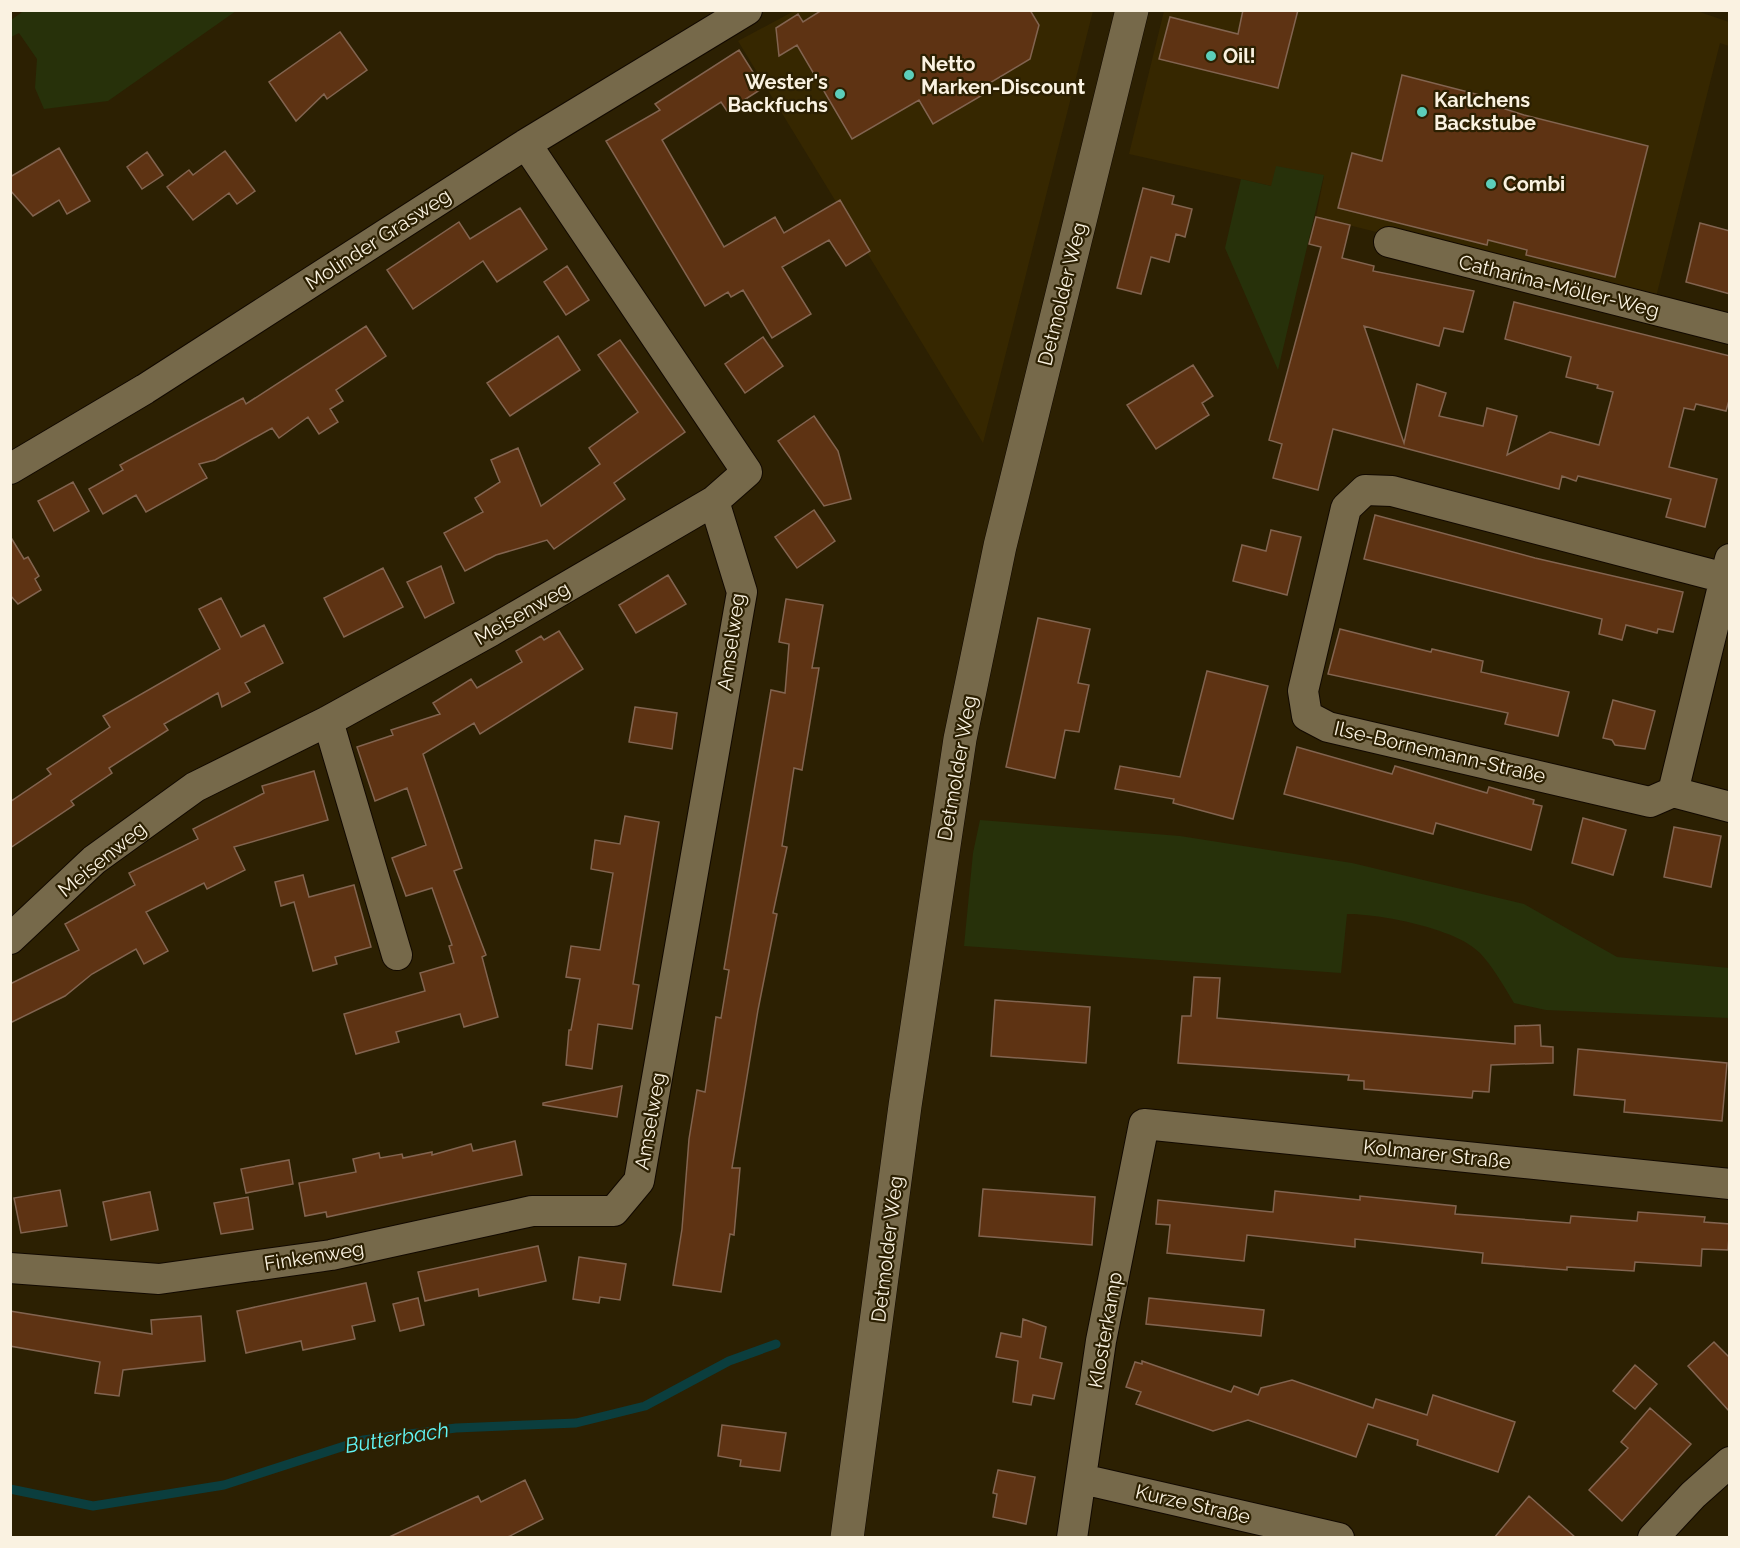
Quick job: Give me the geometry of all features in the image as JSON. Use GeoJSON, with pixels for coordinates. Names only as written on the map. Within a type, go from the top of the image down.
{"type":"FeatureCollection","features":[{"type":"Feature","properties":{"kind":"street","name":"Molinder Grasweg"},"geometry":{"type":"LineString","coordinates":[[10,469],[145,389],[526,144],[747,10]]}},
{"type":"Feature","properties":{"kind":"street","name":"Detmolder Weg"},"geometry":{"type":"LineString","coordinates":[[847,1538],[905,1106],[960,739],[1000,546],[1132,10]]}},
{"type":"Feature","properties":{"kind":"street"},"geometry":{"type":"LineString","coordinates":[[526,144],[747,472],[714,501]]}},
{"type":"Feature","properties":{"kind":"street","name":"Catharina-Möller-Weg"},"geometry":{"type":"LineString","coordinates":[[1389,242],[1730,329]]}},
{"type":"Feature","properties":{"kind":"street","name":"Ilse-Bornemann-Straße"},"geometry":{"type":"LineString","coordinates":[[1365,490],[1392,490],[1727,569],[1673,792],[1650,802],[1328,727],[1306,716],[1303,691],[1346,508],[1365,490]]}},
{"type":"Feature","properties":{"kind":"street","name":"Meisenweg"},"geometry":{"type":"LineString","coordinates":[[10,939],[94,860],[195,787],[328,721],[491,631],[714,501]]}},
{"type":"Feature","properties":{"kind":"street","name":"Amselweg"},"geometry":{"type":"LineString","coordinates":[[614,1211],[639,1181],[742,592],[714,501]]}},
{"type":"Feature","properties":{"kind":"street"},"geometry":{"type":"LineString","coordinates":[[328,721],[397,955]]}},
{"type":"Feature","properties":{"kind":"street"},"geometry":{"type":"LineString","coordinates":[[1673,792],[1730,807]]}},
{"type":"Feature","properties":{"kind":"street","name":"Kolmarer Straße"},"geometry":{"type":"LineString","coordinates":[[1144,1124],[1730,1184]]}},
{"type":"Feature","properties":{"kind":"street","name":"Klosterkamp"},"geometry":{"type":"LineString","coordinates":[[1071,1538],[1082,1479],[1101,1341],[1144,1124]]}},
{"type":"Feature","properties":{"kind":"street","name":"Finkenweg"},"geometry":{"type":"LineString","coordinates":[[10,1268],[159,1279],[331,1255],[532,1211],[614,1211]]}},
{"type":"Feature","properties":{"kind":"street"},"geometry":{"type":"LineString","coordinates":[[1653,1538],[1693,1495],[1730,1462]]}},
{"type":"Feature","properties":{"kind":"street","name":"Kurze Straße"},"geometry":{"type":"LineString","coordinates":[[1082,1479],[1339,1538]]}},
{"type":"Feature","properties":{"kind":"shaded area"},"geometry":{"type":"Polygon","coordinates":[[[1694,10],[1729,22],[1729,46],[1720,43],[1655,301],[1316,217],[1324,176],[1271,186],[1129,154],[1164,11],[1694,10]]]}},
{"type":"Feature","properties":{"kind":"shaded area"},"geometry":{"type":"Polygon","coordinates":[[[794,11],[1093,11],[983,443],[738,41],[794,11]]]}},
{"type":"Feature","properties":{"kind":"green space"},"geometry":{"type":"Polygon","coordinates":[[[25,10],[236,11],[108,101],[44,109],[35,88],[37,59],[19,33],[11,37],[11,20],[25,10]]]}},
{"type":"Feature","properties":{"kind":"green space"},"geometry":{"type":"Polygon","coordinates":[[[1276,166],[1324,175],[1278,370],[1225,248],[1241,179],[1271,186],[1276,166]]]}},
{"type":"Feature","properties":{"kind":"green space"},"geometry":{"type":"Polygon","coordinates":[[[980,820],[1180,836],[1352,863],[1524,904],[1617,957],[1729,968],[1729,1018],[1546,1010],[1514,1003],[1489,964],[1469,944],[1454,936],[1417,924],[1361,915],[1347,914],[1341,973],[964,946],[973,853],[980,820]]]}},
{"type":"Feature","properties":{"kind":"building","name":"Netto Marken-Discount"},"geometry":{"type":"Polygon","coordinates":[[[822,10],[1030,10],[1039,25],[1030,59],[988,84],[991,90],[933,124],[919,100],[852,139],[797,45],[779,56],[776,28],[798,14],[803,22],[822,10]]]}},
{"type":"Feature","properties":{"kind":"building"},"geometry":{"type":"Polygon","coordinates":[[[1243,10],[1298,10],[1278,88],[1159,59],[1170,17],[1238,34],[1243,10]]]}},
{"type":"Feature","properties":{"kind":"building"},"geometry":{"type":"Polygon","coordinates":[[[340,32],[367,70],[327,99],[324,94],[296,121],[269,82],[340,32]]]}},
{"type":"Feature","properties":{"kind":"building"},"geometry":{"type":"Polygon","coordinates":[[[739,50],[763,88],[727,111],[721,102],[662,140],[724,247],[775,217],[784,233],[840,200],[870,251],[846,266],[829,240],[782,267],[811,314],[772,338],[743,290],[731,297],[728,292],[705,306],[606,141],[660,110],[655,104],[739,50]]]}},
{"type":"Feature","properties":{"kind":"building","name":"Combi"},"geometry":{"type":"Polygon","coordinates":[[[1402,75],[1507,102],[1505,109],[1524,115],[1648,146],[1615,277],[1526,255],[1527,250],[1488,240],[1487,245],[1338,208],[1352,153],[1382,161],[1402,75]]]}},
{"type":"Feature","properties":{"kind":"building"},"geometry":{"type":"Polygon","coordinates":[[[59,148],[90,201],[67,214],[59,200],[33,216],[10,190],[10,177],[59,148]]]}},
{"type":"Feature","properties":{"kind":"building"},"geometry":{"type":"Polygon","coordinates":[[[225,151],[255,191],[237,204],[229,193],[193,220],[167,187],[189,170],[193,175],[225,151]]]}},
{"type":"Feature","properties":{"kind":"building"},"geometry":{"type":"Polygon","coordinates":[[[147,152],[163,175],[142,189],[127,167],[147,152]]]}},
{"type":"Feature","properties":{"kind":"building"},"geometry":{"type":"Polygon","coordinates":[[[1143,188],[1174,196],[1172,204],[1192,209],[1185,237],[1176,234],[1169,262],[1151,257],[1141,294],[1117,288],[1143,188]]]}},
{"type":"Feature","properties":{"kind":"building"},"geometry":{"type":"Polygon","coordinates":[[[520,208],[547,249],[497,282],[483,261],[413,309],[387,270],[459,222],[470,239],[520,208]]]}},
{"type":"Feature","properties":{"kind":"building"},"geometry":{"type":"Polygon","coordinates":[[[1316,217],[1350,225],[1342,258],[1374,266],[1373,271],[1474,291],[1463,332],[1444,328],[1439,346],[1364,326],[1404,443],[1417,384],[1446,393],[1439,416],[1483,426],[1487,408],[1517,416],[1507,455],[1550,432],[1599,445],[1613,392],[1597,388],[1598,385],[1566,377],[1571,357],[1505,339],[1514,302],[1730,356],[1730,397],[1726,411],[1696,404],[1694,410],[1684,408],[1669,467],[1717,479],[1705,527],[1666,517],[1671,499],[1578,476],[1576,481],[1562,476],[1559,489],[1333,429],[1318,490],[1273,478],[1282,444],[1269,440],[1321,247],[1309,244],[1316,217]]]}},
{"type":"Feature","properties":{"kind":"building"},"geometry":{"type":"Polygon","coordinates":[[[1700,223],[1730,231],[1730,294],[1686,282],[1700,223]]]}},
{"type":"Feature","properties":{"kind":"building"},"geometry":{"type":"Polygon","coordinates":[[[567,266],[589,300],[566,315],[544,282],[567,266]]]}},
{"type":"Feature","properties":{"kind":"building"},"geometry":{"type":"Polygon","coordinates":[[[366,326],[386,356],[336,390],[343,401],[330,409],[338,422],[319,434],[308,417],[279,438],[272,428],[215,460],[199,464],[207,478],[146,512],[136,495],[103,514],[89,489],[123,470],[120,465],[243,398],[246,404],[366,326]]]}},
{"type":"Feature","properties":{"kind":"building"},"geometry":{"type":"Polygon","coordinates":[[[558,336],[580,370],[510,416],[487,383],[558,336]]]}},
{"type":"Feature","properties":{"kind":"building"},"geometry":{"type":"Polygon","coordinates":[[[763,337],[783,366],[745,393],[725,364],[763,337]]]}},
{"type":"Feature","properties":{"kind":"building"},"geometry":{"type":"Polygon","coordinates":[[[620,340],[685,432],[614,483],[625,499],[554,549],[547,540],[496,555],[465,571],[444,533],[483,512],[475,498],[500,482],[491,460],[518,448],[541,506],[600,464],[589,448],[638,412],[598,355],[620,340]]]}},
{"type":"Feature","properties":{"kind":"building"},"geometry":{"type":"Polygon","coordinates":[[[1193,365],[1213,396],[1202,403],[1209,415],[1156,449],[1127,405],[1193,365]]]}},
{"type":"Feature","properties":{"kind":"building"},"geometry":{"type":"Polygon","coordinates":[[[814,416],[838,451],[851,499],[824,506],[778,441],[814,416]]]}},
{"type":"Feature","properties":{"kind":"building"},"geometry":{"type":"Polygon","coordinates":[[[73,482],[89,511],[54,531],[38,501],[73,482]]]}},
{"type":"Feature","properties":{"kind":"building"},"geometry":{"type":"Polygon","coordinates":[[[814,510],[835,541],[797,568],[775,537],[814,510]]]}},
{"type":"Feature","properties":{"kind":"building"},"geometry":{"type":"Polygon","coordinates":[[[1375,515],[1535,558],[1683,592],[1673,632],[1658,629],[1657,633],[1626,625],[1622,640],[1599,634],[1602,619],[1364,559],[1375,515]]]}},
{"type":"Feature","properties":{"kind":"building"},"geometry":{"type":"Polygon","coordinates":[[[1271,530],[1301,537],[1287,595],[1233,581],[1242,545],[1266,551],[1271,530]]]}},
{"type":"Feature","properties":{"kind":"building"},"geometry":{"type":"Polygon","coordinates":[[[10,536],[24,559],[28,557],[39,576],[35,579],[41,590],[18,604],[10,595],[10,536]]]}},
{"type":"Feature","properties":{"kind":"building"},"geometry":{"type":"Polygon","coordinates":[[[441,566],[454,603],[425,618],[407,582],[441,566]]]}},
{"type":"Feature","properties":{"kind":"building"},"geometry":{"type":"Polygon","coordinates":[[[383,568],[403,607],[344,637],[324,598],[383,568]]]}},
{"type":"Feature","properties":{"kind":"building"},"geometry":{"type":"Polygon","coordinates":[[[668,575],[686,604],[636,633],[619,605],[668,575]]]}},
{"type":"Feature","properties":{"kind":"building"},"geometry":{"type":"Polygon","coordinates":[[[221,598],[241,637],[264,625],[283,663],[245,683],[250,692],[222,707],[218,693],[164,724],[168,730],[109,768],[112,773],[71,801],[74,805],[10,848],[10,802],[51,774],[47,769],[110,727],[103,716],[220,649],[199,609],[221,598]]]}},
{"type":"Feature","properties":{"kind":"building"},"geometry":{"type":"Polygon","coordinates":[[[786,599],[823,605],[812,668],[819,668],[802,770],[794,768],[782,846],[787,847],[773,913],[777,914],[758,1010],[732,1168],[740,1168],[734,1235],[730,1234],[721,1292],[673,1285],[682,1229],[689,1139],[697,1090],[705,1092],[716,1017],[721,1018],[729,970],[724,969],[771,690],[785,693],[789,644],[779,642],[786,599]]]}},
{"type":"Feature","properties":{"kind":"building"},"geometry":{"type":"Polygon","coordinates":[[[1038,618],[1090,629],[1078,683],[1089,685],[1079,732],[1065,730],[1055,778],[1006,767],[1038,618]]]}},
{"type":"Feature","properties":{"kind":"building"},"geometry":{"type":"Polygon","coordinates":[[[1340,629],[1431,652],[1432,649],[1483,661],[1481,672],[1569,692],[1558,736],[1505,724],[1508,713],[1328,674],[1340,629]]]}},
{"type":"Feature","properties":{"kind":"building"},"geometry":{"type":"Polygon","coordinates":[[[559,631],[583,669],[480,734],[474,723],[423,754],[462,868],[454,871],[486,955],[482,957],[498,1017],[464,1027],[460,1014],[396,1032],[399,1042],[356,1054],[344,1014],[425,991],[420,973],[454,963],[449,946],[452,945],[432,888],[406,896],[392,858],[426,845],[407,788],[375,801],[357,747],[393,735],[391,730],[440,714],[433,703],[471,679],[477,688],[522,662],[516,651],[541,636],[544,640],[559,631]]]}},
{"type":"Feature","properties":{"kind":"building"},"geometry":{"type":"Polygon","coordinates":[[[1207,671],[1268,686],[1233,819],[1173,803],[1174,799],[1115,789],[1120,766],[1180,777],[1207,671]]]}},
{"type":"Feature","properties":{"kind":"building"},"geometry":{"type":"Polygon","coordinates":[[[1613,700],[1655,711],[1645,749],[1615,745],[1612,740],[1603,738],[1613,700]]]}},
{"type":"Feature","properties":{"kind":"building"},"geometry":{"type":"Polygon","coordinates":[[[635,707],[677,713],[672,749],[629,742],[635,707]]]}},
{"type":"Feature","properties":{"kind":"building"},"geometry":{"type":"Polygon","coordinates":[[[1297,747],[1392,774],[1395,766],[1487,793],[1489,787],[1534,800],[1533,804],[1542,806],[1531,850],[1436,823],[1433,834],[1284,794],[1297,747]]]}},
{"type":"Feature","properties":{"kind":"building"},"geometry":{"type":"Polygon","coordinates":[[[314,771],[328,820],[234,847],[245,870],[207,889],[204,883],[146,912],[168,951],[144,964],[136,949],[92,974],[65,996],[10,1023],[10,984],[79,950],[65,924],[135,885],[129,873],[198,839],[193,829],[264,793],[262,786],[314,771]]]}},
{"type":"Feature","properties":{"kind":"building"},"geometry":{"type":"Polygon","coordinates":[[[625,816],[659,822],[633,984],[639,985],[632,1029],[598,1024],[592,1069],[566,1065],[569,1030],[571,1030],[580,979],[566,977],[571,946],[600,950],[613,873],[591,869],[595,840],[620,844],[625,816]]]}},
{"type":"Feature","properties":{"kind":"building"},"geometry":{"type":"Polygon","coordinates":[[[1583,818],[1626,830],[1613,875],[1572,863],[1583,818]]]}},
{"type":"Feature","properties":{"kind":"building"},"geometry":{"type":"Polygon","coordinates":[[[1674,827],[1721,836],[1711,887],[1664,877],[1674,827]]]}},
{"type":"Feature","properties":{"kind":"building"},"geometry":{"type":"Polygon","coordinates":[[[303,875],[309,897],[354,885],[371,947],[335,957],[337,964],[313,971],[294,902],[281,906],[275,882],[303,875]]]}},
{"type":"Feature","properties":{"kind":"building"},"geometry":{"type":"Polygon","coordinates":[[[1194,977],[1220,978],[1217,1018],[1515,1044],[1515,1026],[1540,1025],[1541,1046],[1553,1047],[1553,1063],[1491,1065],[1489,1092],[1473,1091],[1472,1098],[1364,1089],[1364,1081],[1348,1080],[1349,1075],[1178,1063],[1182,1016],[1191,1016],[1194,977]]]}},
{"type":"Feature","properties":{"kind":"building"},"geometry":{"type":"Polygon","coordinates":[[[995,1000],[1090,1007],[1086,1063],[991,1056],[995,1000]]]}},
{"type":"Feature","properties":{"kind":"building"},"geometry":{"type":"Polygon","coordinates":[[[1578,1049],[1727,1063],[1722,1121],[1624,1112],[1625,1100],[1574,1095],[1578,1049]]]}},
{"type":"Feature","properties":{"kind":"building"},"geometry":{"type":"Polygon","coordinates":[[[622,1086],[617,1117],[543,1105],[543,1103],[622,1086]]]}},
{"type":"Feature","properties":{"kind":"building"},"geometry":{"type":"Polygon","coordinates":[[[515,1141],[522,1175],[327,1217],[326,1212],[305,1216],[299,1183],[356,1172],[353,1159],[379,1153],[380,1158],[402,1154],[403,1158],[432,1152],[432,1155],[471,1144],[473,1151],[515,1141]]]}},
{"type":"Feature","properties":{"kind":"building"},"geometry":{"type":"Polygon","coordinates":[[[289,1160],[293,1184],[246,1193],[241,1169],[289,1160]]]}},
{"type":"Feature","properties":{"kind":"building"},"geometry":{"type":"Polygon","coordinates":[[[983,1189],[1095,1197],[1092,1245],[979,1236],[983,1189]]]}},
{"type":"Feature","properties":{"kind":"building"},"geometry":{"type":"Polygon","coordinates":[[[60,1190],[67,1226],[21,1233],[14,1198],[60,1190]]]}},
{"type":"Feature","properties":{"kind":"building"},"geometry":{"type":"Polygon","coordinates":[[[1275,1191],[1360,1200],[1360,1196],[1456,1206],[1455,1214],[1570,1223],[1571,1216],[1637,1221],[1638,1212],[1705,1217],[1704,1222],[1730,1224],[1728,1250],[1702,1249],[1701,1266],[1635,1262],[1634,1271],[1567,1267],[1567,1270],[1482,1263],[1483,1253],[1355,1239],[1355,1247],[1247,1235],[1244,1261],[1167,1253],[1170,1225],[1156,1224],[1158,1200],[1273,1212],[1275,1191]]]}},
{"type":"Feature","properties":{"kind":"building"},"geometry":{"type":"Polygon","coordinates":[[[150,1192],[158,1230],[111,1240],[103,1202],[150,1192]]]}},
{"type":"Feature","properties":{"kind":"building"},"geometry":{"type":"Polygon","coordinates":[[[248,1197],[253,1229],[221,1234],[214,1203],[248,1197]]]}},
{"type":"Feature","properties":{"kind":"building"},"geometry":{"type":"Polygon","coordinates":[[[538,1246],[546,1281],[479,1296],[478,1289],[425,1301],[418,1272],[538,1246]]]}},
{"type":"Feature","properties":{"kind":"building"},"geometry":{"type":"Polygon","coordinates":[[[579,1257],[626,1264],[620,1300],[600,1297],[599,1303],[573,1299],[579,1257]]]}},
{"type":"Feature","properties":{"kind":"building"},"geometry":{"type":"Polygon","coordinates":[[[366,1283],[375,1321],[352,1326],[355,1339],[303,1350],[301,1341],[246,1353],[237,1311],[366,1283]]]}},
{"type":"Feature","properties":{"kind":"building"},"geometry":{"type":"Polygon","coordinates":[[[418,1298],[424,1325],[400,1331],[393,1304],[418,1298]]]}},
{"type":"Feature","properties":{"kind":"building"},"geometry":{"type":"Polygon","coordinates":[[[1149,1298],[1264,1310],[1261,1336],[1146,1324],[1149,1298]]]}},
{"type":"Feature","properties":{"kind":"building"},"geometry":{"type":"Polygon","coordinates":[[[10,1311],[152,1334],[151,1320],[201,1316],[205,1361],[123,1370],[119,1396],[95,1393],[100,1362],[10,1346],[10,1311]]]}},
{"type":"Feature","properties":{"kind":"building"},"geometry":{"type":"Polygon","coordinates":[[[1023,1319],[1046,1327],[1040,1358],[1062,1363],[1054,1399],[1033,1395],[1031,1405],[1013,1402],[1018,1361],[996,1357],[1001,1333],[1021,1337],[1023,1319]]]}},
{"type":"Feature","properties":{"kind":"building"},"geometry":{"type":"Polygon","coordinates":[[[1714,1342],[1730,1358],[1730,1412],[1688,1366],[1714,1342]]]}},
{"type":"Feature","properties":{"kind":"building"},"geometry":{"type":"Polygon","coordinates":[[[1142,1361],[1231,1392],[1234,1386],[1258,1395],[1261,1388],[1292,1380],[1373,1408],[1376,1399],[1427,1415],[1433,1395],[1515,1422],[1498,1472],[1417,1445],[1418,1440],[1368,1424],[1356,1457],[1248,1420],[1213,1431],[1136,1404],[1141,1392],[1126,1387],[1135,1362],[1142,1364],[1142,1361]]]}},
{"type":"Feature","properties":{"kind":"building"},"geometry":{"type":"Polygon","coordinates":[[[1635,1365],[1657,1384],[1635,1409],[1613,1391],[1635,1365]]]}},
{"type":"Feature","properties":{"kind":"building"},"geometry":{"type":"Polygon","coordinates":[[[1650,1408],[1691,1444],[1622,1521],[1589,1490],[1628,1448],[1621,1442],[1650,1408]]]}},
{"type":"Feature","properties":{"kind":"building"},"geometry":{"type":"Polygon","coordinates":[[[722,1425],[786,1433],[780,1471],[740,1466],[741,1460],[718,1456],[722,1425]]]}},
{"type":"Feature","properties":{"kind":"building"},"geometry":{"type":"Polygon","coordinates":[[[998,1470],[1035,1477],[1026,1524],[993,1517],[997,1494],[993,1493],[998,1470]]]}},
{"type":"Feature","properties":{"kind":"building"},"geometry":{"type":"Polygon","coordinates":[[[525,1480],[543,1519],[506,1538],[387,1538],[478,1496],[481,1502],[525,1480]]]}},
{"type":"Feature","properties":{"kind":"building"},"geometry":{"type":"Polygon","coordinates":[[[1529,1496],[1576,1538],[1494,1538],[1529,1496]]]}},
{"type":"Feature","properties":{"kind":"waterway","name":"Butterbach"},"geometry":{"type":"LineString","coordinates":[[10,1489],[93,1506],[224,1485],[363,1440],[456,1428],[576,1423],[645,1406],[729,1361],[776,1344]]}},
{"type":"Feature","properties":{"kind":"place","name":"Oil!"},"geometry":{"type":"Point","coordinates":[1211,56]}},
{"type":"Feature","properties":{"kind":"place","name":"Netto Marken-Discount"},"geometry":{"type":"Point","coordinates":[909,75]}},
{"type":"Feature","properties":{"kind":"place","name":"Wester's Backfuchs"},"geometry":{"type":"Point","coordinates":[840,94]}},
{"type":"Feature","properties":{"kind":"place","name":"Karlchens Backstube"},"geometry":{"type":"Point","coordinates":[1422,112]}},
{"type":"Feature","properties":{"kind":"place","name":"Combi"},"geometry":{"type":"Point","coordinates":[1491,184]}}]}
